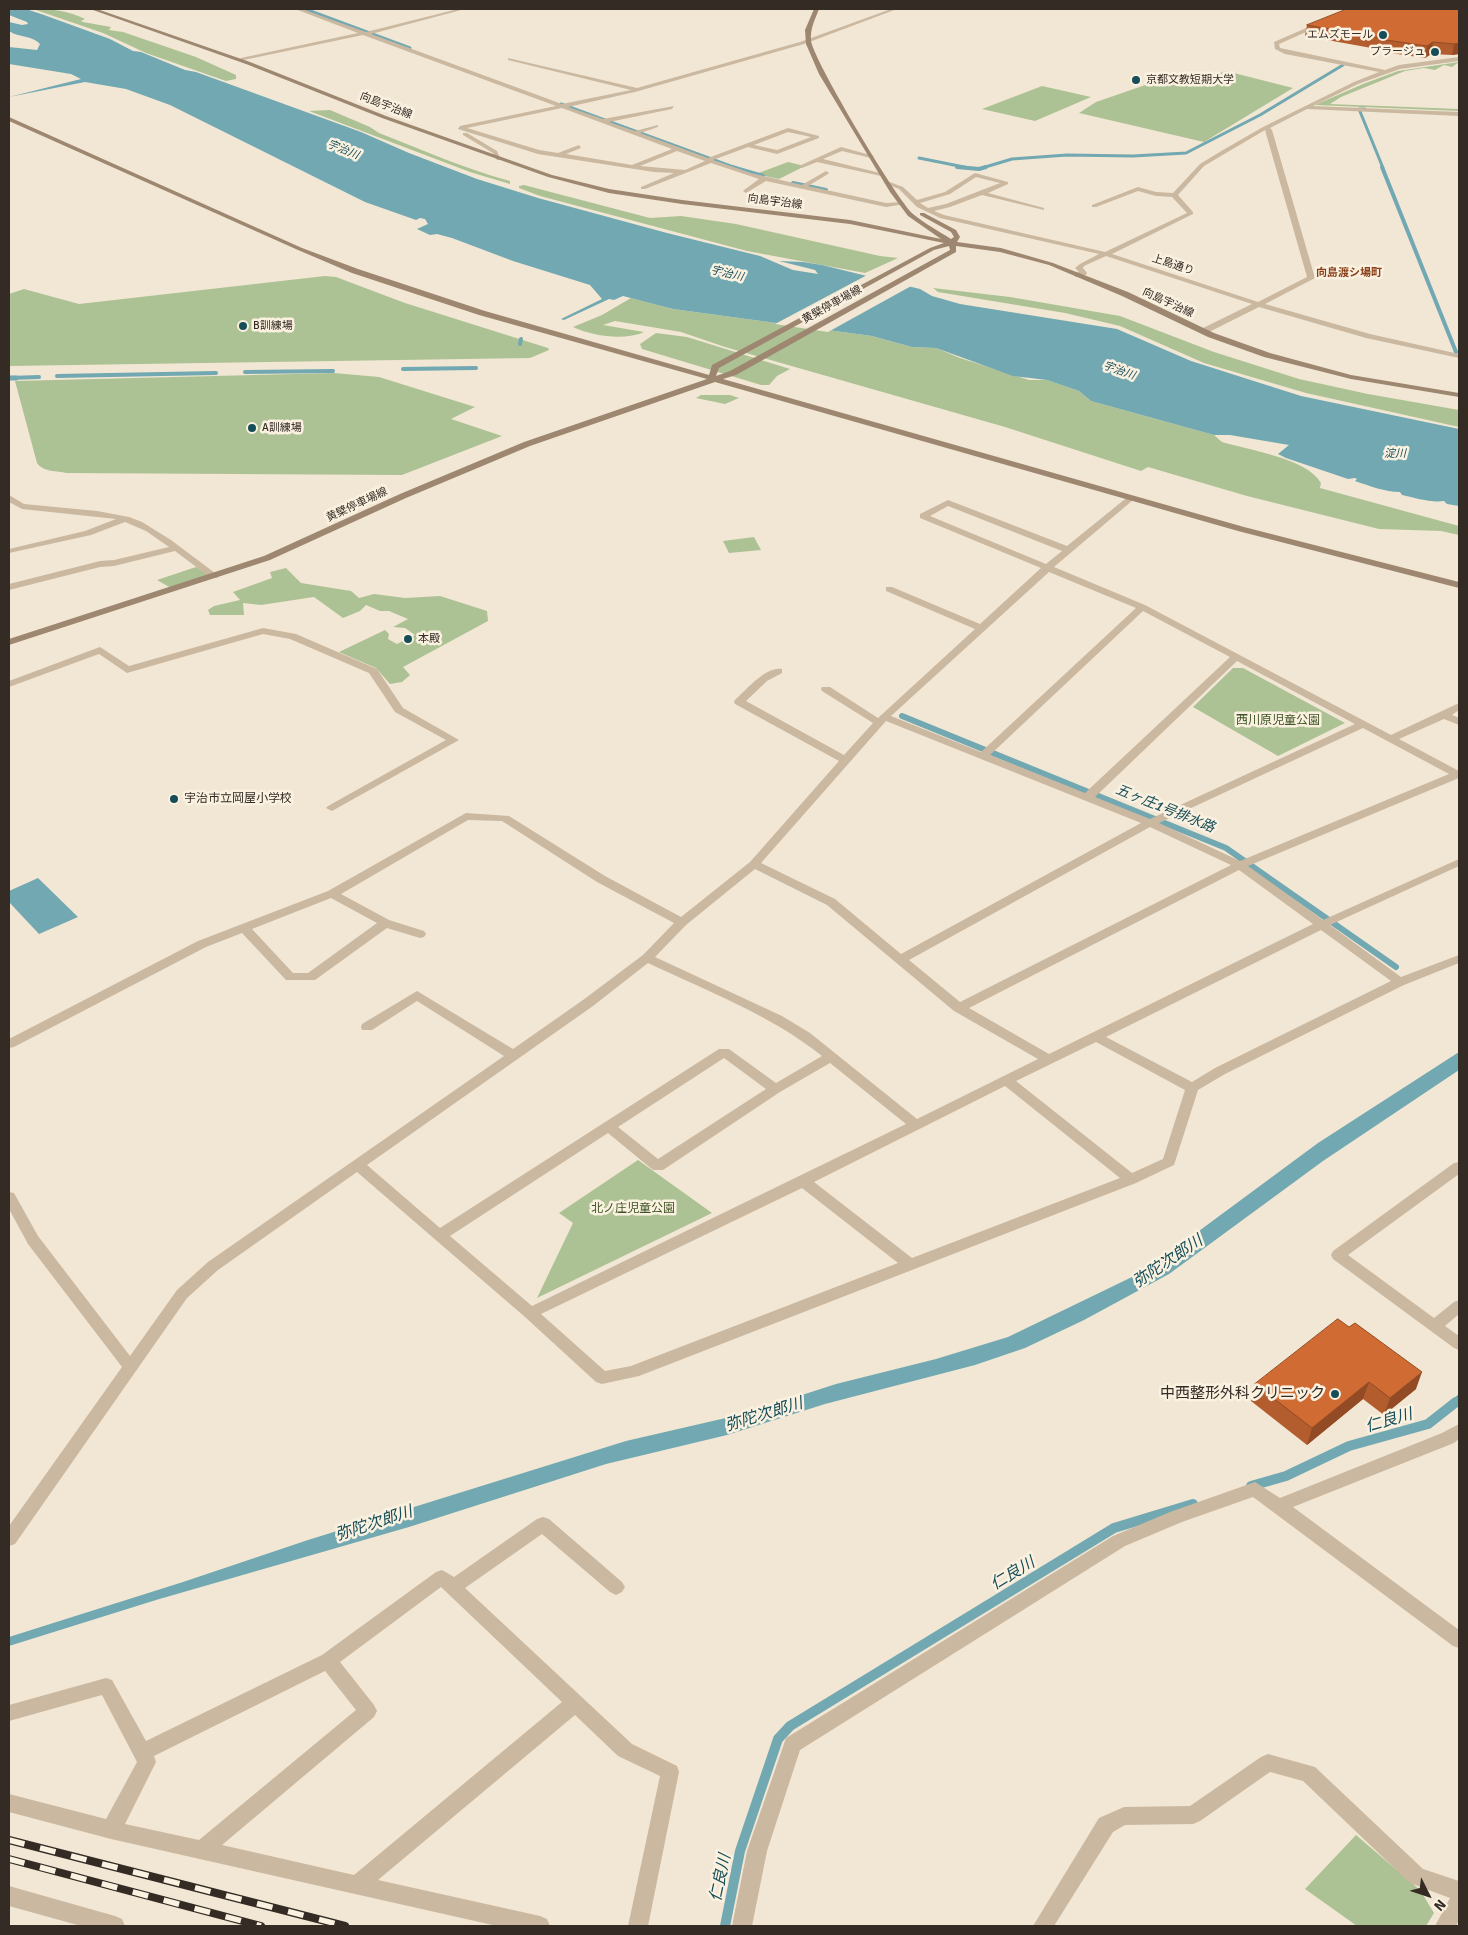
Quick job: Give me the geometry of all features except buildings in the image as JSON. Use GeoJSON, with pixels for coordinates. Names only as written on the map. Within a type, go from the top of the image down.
{"type":"FeatureCollection","features":[{"type":"Feature","properties":{"kind":"main road","name":"向島宇治線"},"geometry":{"type":"LineString","coordinates":[[93,9],[241,60],[384,118],[550,176],[610,191],[907,232],[953,247],[1001,250],[1052,264],[1204,332],[1267,354],[1343,375],[1459,395]]}},
{"type":"Feature","properties":{"kind":"main road"},"geometry":{"type":"LineString","coordinates":[[817,9],[808,30],[808,40],[822,74],[881,174],[887,183],[902,204],[910,215],[928,226],[953,247],[957,237],[954,231],[902,204]]}},
{"type":"Feature","properties":{"kind":"main road"},"geometry":{"type":"LineString","coordinates":[[9,119],[264,234],[355,270],[482,313],[713,374],[1249,532],[1459,585]]}},
{"type":"Feature","properties":{"kind":"main road"},"geometry":{"type":"LineString","coordinates":[[907,232],[922,230],[928,226]]}},
{"type":"Feature","properties":{"kind":"main road","name":"黄檗停車場線"},"geometry":{"type":"LineString","coordinates":[[713,374],[715,367],[937,247],[953,247]]}},
{"type":"Feature","properties":{"kind":"main road","name":"黄檗停車場線"},"geometry":{"type":"LineString","coordinates":[[9,642],[267,558],[403,496],[527,444],[579,425],[647,404],[713,374],[729,374],[953,247]]}},
{"type":"Feature","properties":{"kind":"street"},"geometry":{"type":"LineString","coordinates":[[298,9],[676,149],[710,159],[764,179],[804,185],[886,205],[902,204]]}},
{"type":"Feature","properties":{"kind":"street"},"geometry":{"type":"LineString","coordinates":[[241,60],[375,32],[463,9]]}},
{"type":"Feature","properties":{"kind":"street"},"geometry":{"type":"LineString","coordinates":[[460,128],[560,105],[638,90],[808,40],[894,9]]}},
{"type":"Feature","properties":{"kind":"street"},"geometry":{"type":"LineString","coordinates":[[1330,20],[1276,43],[1278,49],[1385,72]]}},
{"type":"Feature","properties":{"kind":"street"},"geometry":{"type":"LineString","coordinates":[[510,59],[638,90]]}},
{"type":"Feature","properties":{"kind":"street"},"geometry":{"type":"LineString","coordinates":[[1175,195],[1202,165],[1265,128],[1356,83],[1413,64],[1459,59]]}},
{"type":"Feature","properties":{"kind":"street"},"geometry":{"type":"LineString","coordinates":[[603,121],[672,107]]}},
{"type":"Feature","properties":{"kind":"street"},"geometry":{"type":"LineString","coordinates":[[1305,108],[1459,114]]}},
{"type":"Feature","properties":{"kind":"street"},"geometry":{"type":"LineString","coordinates":[[634,133],[656,126]]}},
{"type":"Feature","properties":{"kind":"street"},"geometry":{"type":"LineString","coordinates":[[460,128],[459,131],[495,152],[499,159]]}},
{"type":"Feature","properties":{"kind":"street"},"geometry":{"type":"LineString","coordinates":[[460,128],[538,152],[632,167],[681,172]]}},
{"type":"Feature","properties":{"kind":"street"},"geometry":{"type":"LineString","coordinates":[[1204,332],[1310,278],[1269,130],[1265,128]]}},
{"type":"Feature","properties":{"kind":"street"},"geometry":{"type":"LineString","coordinates":[[643,188],[710,159],[788,130],[817,137],[777,152],[748,145]]}},
{"type":"Feature","properties":{"kind":"street"},"geometry":{"type":"LineString","coordinates":[[559,155],[579,147]]}},
{"type":"Feature","properties":{"kind":"street"},"geometry":{"type":"LineString","coordinates":[[632,167],[676,149]]}},
{"type":"Feature","properties":{"kind":"street"},"geometry":{"type":"LineString","coordinates":[[802,166],[841,149],[871,156]]}},
{"type":"Feature","properties":{"kind":"street"},"geometry":{"type":"LineString","coordinates":[[816,160],[881,174]]}},
{"type":"Feature","properties":{"kind":"street"},"geometry":{"type":"LineString","coordinates":[[804,185],[826,173]]}},
{"type":"Feature","properties":{"kind":"street"},"geometry":{"type":"LineString","coordinates":[[915,202],[939,196],[969,181],[975,175],[1006,183],[948,206],[928,210]]}},
{"type":"Feature","properties":{"kind":"street"},"geometry":{"type":"LineString","coordinates":[[746,191],[764,179]]}},
{"type":"Feature","properties":{"kind":"street","name":"上島通り"},"geometry":{"type":"LineString","coordinates":[[887,183],[901,188],[915,202],[942,217],[1106,254],[1258,304],[1369,336],[1459,356]]}},
{"type":"Feature","properties":{"kind":"street"},"geometry":{"type":"LineString","coordinates":[[1094,206],[1138,189],[1156,194],[1175,195]]}},
{"type":"Feature","properties":{"kind":"street"},"geometry":{"type":"LineString","coordinates":[[982,193],[1042,209]]}},
{"type":"Feature","properties":{"kind":"street"},"geometry":{"type":"LineString","coordinates":[[1016,202],[1031,195]]}},
{"type":"Feature","properties":{"kind":"street"},"geometry":{"type":"LineString","coordinates":[[1078,275],[1083,273],[1080,266],[1191,213],[1175,198],[1175,195]]}},
{"type":"Feature","properties":{"kind":"street"},"geometry":{"type":"LineString","coordinates":[[9,498],[22,506],[126,518],[160,535],[194,564],[214,576]]}},
{"type":"Feature","properties":{"kind":"street"},"geometry":{"type":"LineString","coordinates":[[9,1539],[182,1294],[214,1266],[588,1003],[647,958],[682,922],[754,864],[882,720],[1047,568],[1130,498]]}},
{"type":"Feature","properties":{"kind":"street"},"geometry":{"type":"LineString","coordinates":[[1068,550],[948,504],[923,516],[1142,607],[1459,775]]}},
{"type":"Feature","properties":{"kind":"street"},"geometry":{"type":"LineString","coordinates":[[10,551],[88,534],[126,518]]}},
{"type":"Feature","properties":{"kind":"street"},"geometry":{"type":"LineString","coordinates":[[9,587],[100,564],[114,563],[176,548]]}},
{"type":"Feature","properties":{"kind":"street"},"geometry":{"type":"LineString","coordinates":[[889,589],[982,628]]}},
{"type":"Feature","properties":{"kind":"street"},"geometry":{"type":"LineString","coordinates":[[987,752],[1142,607]]}},
{"type":"Feature","properties":{"kind":"street"},"geometry":{"type":"LineString","coordinates":[[9,684],[100,650],[127,670],[263,632],[292,636],[373,671],[399,710],[454,740],[332,808]]}},
{"type":"Feature","properties":{"kind":"street"},"geometry":{"type":"LineString","coordinates":[[1091,794],[1236,657]]}},
{"type":"Feature","properties":{"kind":"street"},"geometry":{"type":"LineString","coordinates":[[778,671],[763,679],[739,702],[847,761]]}},
{"type":"Feature","properties":{"kind":"street"},"geometry":{"type":"LineString","coordinates":[[826,689],[882,720],[987,752],[1157,821],[1221,854],[1246,863],[1328,922],[1400,982]]}},
{"type":"Feature","properties":{"kind":"street"},"geometry":{"type":"LineString","coordinates":[[1391,739],[1444,715],[1459,706]]}},
{"type":"Feature","properties":{"kind":"street"},"geometry":{"type":"LineString","coordinates":[[1444,715],[1459,722]]}},
{"type":"Feature","properties":{"kind":"street"},"geometry":{"type":"LineString","coordinates":[[901,959],[1157,821],[1363,724]]}},
{"type":"Feature","properties":{"kind":"street"},"geometry":{"type":"LineString","coordinates":[[959,1008],[1246,863],[1459,775]]}},
{"type":"Feature","properties":{"kind":"street"},"geometry":{"type":"LineString","coordinates":[[9,1044],[188,952],[332,894],[466,816],[505,818],[601,879],[682,922]]}},
{"type":"Feature","properties":{"kind":"street"},"geometry":{"type":"LineString","coordinates":[[530,1313],[803,1182],[1328,922],[1459,862]]}},
{"type":"Feature","properties":{"kind":"street"},"geometry":{"type":"LineString","coordinates":[[754,864],[831,902],[959,1008],[1048,1059]]}},
{"type":"Feature","properties":{"kind":"street"},"geometry":{"type":"LineString","coordinates":[[332,894],[385,923],[420,934]]}},
{"type":"Feature","properties":{"kind":"street"},"geometry":{"type":"LineString","coordinates":[[244,928],[290,978],[311,977],[385,923]]}},
{"type":"Feature","properties":{"kind":"street"},"geometry":{"type":"LineString","coordinates":[[647,958],[777,1019],[805,1036],[916,1125]]}},
{"type":"Feature","properties":{"kind":"street"},"geometry":{"type":"LineString","coordinates":[[357,1164],[530,1313],[602,1378],[633,1372],[1131,1179],[1170,1162],[1192,1088],[1220,1071],[1400,982],[1459,959]]}},
{"type":"Feature","properties":{"kind":"street"},"geometry":{"type":"LineString","coordinates":[[367,1027],[417,995],[512,1055]]}},
{"type":"Feature","properties":{"kind":"street"},"geometry":{"type":"LineString","coordinates":[[1096,1037],[1192,1088]]}},
{"type":"Feature","properties":{"kind":"street"},"geometry":{"type":"LineString","coordinates":[[440,1235],[724,1052],[775,1089]]}},
{"type":"Feature","properties":{"kind":"street"},"geometry":{"type":"LineString","coordinates":[[608,1127],[658,1166],[775,1089],[831,1057]]}},
{"type":"Feature","properties":{"kind":"street"},"geometry":{"type":"LineString","coordinates":[[1006,1080],[1131,1179]]}},
{"type":"Feature","properties":{"kind":"street"},"geometry":{"type":"LineString","coordinates":[[1459,1168],[1338,1255],[1459,1344]]}},
{"type":"Feature","properties":{"kind":"street"},"geometry":{"type":"LineString","coordinates":[[803,1182],[909,1264]]}},
{"type":"Feature","properties":{"kind":"street"},"geometry":{"type":"LineString","coordinates":[[9,1197],[33,1240],[130,1367]]}},
{"type":"Feature","properties":{"kind":"street"},"geometry":{"type":"LineString","coordinates":[[1434,1326],[1459,1306]]}},
{"type":"Feature","properties":{"kind":"street"},"geometry":{"type":"LineString","coordinates":[[1278,1506],[1448,1438],[1459,1430]]}},
{"type":"Feature","properties":{"kind":"street"},"geometry":{"type":"LineString","coordinates":[[742,1926],[757,1851],[793,1744],[1119,1541],[1176,1518],[1255,1489],[1459,1640]]}},
{"type":"Feature","properties":{"kind":"street"},"geometry":{"type":"LineString","coordinates":[[453,1587],[543,1524],[616,1587]]}},
{"type":"Feature","properties":{"kind":"street"},"geometry":{"type":"LineString","coordinates":[[142,1752],[328,1660],[442,1577],[625,1750],[670,1772],[638,1926]]}},
{"type":"Feature","properties":{"kind":"street"},"geometry":{"type":"LineString","coordinates":[[202,1850],[368,1711],[328,1660]]}},
{"type":"Feature","properties":{"kind":"street"},"geometry":{"type":"LineString","coordinates":[[9,1712],[106,1686],[147,1762],[111,1830]]}},
{"type":"Feature","properties":{"kind":"street"},"geometry":{"type":"LineString","coordinates":[[357,1885],[575,1703]]}},
{"type":"Feature","properties":{"kind":"street"},"geometry":{"type":"LineString","coordinates":[[1043,1926],[1106,1825],[1124,1816],[1193,1816],[1268,1763],[1308,1773],[1417,1876],[1459,1891]]}},
{"type":"Feature","properties":{"kind":"street"},"geometry":{"type":"LineString","coordinates":[[9,1802],[111,1830],[540,1926]]}},
{"type":"Feature","properties":{"kind":"street"},"geometry":{"type":"LineString","coordinates":[[9,1896],[115,1926]]}},
{"type":"Feature","properties":{"kind":"street"},"geometry":{"type":"LineString","coordinates":[[1445,1926],[1459,1901]]}},
{"type":"Feature","properties":{"kind":"green space"},"geometry":{"type":"Polygon","coordinates":[[[33,9],[66,12],[85,19],[81,21],[83,22],[111,27],[109,30],[123,32],[196,57],[236,75],[236,79],[226,81],[146,53],[103,33],[33,9]]]}},
{"type":"Feature","properties":{"kind":"green space"},"geometry":{"type":"Polygon","coordinates":[[[1459,62],[1452,67],[1444,65],[1435,70],[1424,68],[1405,71],[1341,97],[1330,104],[1459,109],[1459,111],[1315,105],[1398,71],[1459,62]]]}},
{"type":"Feature","properties":{"kind":"green space"},"geometry":{"type":"Polygon","coordinates":[[[1226,71],[1293,88],[1204,142],[1079,113],[1096,102],[1154,82],[1181,84],[1226,71]]]}},
{"type":"Feature","properties":{"kind":"green space"},"geometry":{"type":"Polygon","coordinates":[[[1042,86],[1091,97],[1035,121],[982,109],[1042,86]]]}},
{"type":"Feature","properties":{"kind":"green space"},"geometry":{"type":"Polygon","coordinates":[[[330,110],[370,127],[379,133],[477,171],[510,181],[510,184],[470,172],[309,111],[330,110]]]}},
{"type":"Feature","properties":{"kind":"green space"},"geometry":{"type":"Polygon","coordinates":[[[788,162],[805,166],[779,179],[756,174],[788,162]]]}},
{"type":"Feature","properties":{"kind":"green space"},"geometry":{"type":"Polygon","coordinates":[[[524,185],[650,218],[681,216],[736,224],[880,256],[898,258],[865,273],[747,251],[540,196],[519,188],[519,186],[524,185]]]}},
{"type":"Feature","properties":{"kind":"green space","name":"B訓練場"},"geometry":{"type":"Polygon","coordinates":[[[325,276],[336,277],[405,303],[548,348],[549,350],[530,358],[9,366],[9,294],[24,289],[79,304],[325,276]]]}},
{"type":"Feature","properties":{"kind":"green space"},"geometry":{"type":"Polygon","coordinates":[[[933,288],[1010,297],[1120,316],[1214,352],[1299,379],[1368,394],[1459,410],[1459,427],[1306,393],[1204,363],[1120,326],[1065,313],[938,292],[933,288]]]}},
{"type":"Feature","properties":{"kind":"green space"},"geometry":{"type":"Polygon","coordinates":[[[631,298],[673,309],[872,336],[912,347],[936,348],[960,358],[1029,380],[1047,380],[1079,391],[1091,401],[1214,435],[1222,442],[1290,461],[1314,474],[1321,483],[1320,488],[1459,526],[1459,535],[1441,531],[1379,529],[1247,496],[1148,467],[1141,471],[1005,427],[725,347],[681,332],[615,321],[603,325],[644,332],[618,337],[589,333],[573,327],[602,315],[631,298]]]}},
{"type":"Feature","properties":{"kind":"green space"},"geometry":{"type":"Polygon","coordinates":[[[656,333],[687,337],[790,369],[777,376],[769,385],[761,385],[642,349],[640,344],[656,333]]]}},
{"type":"Feature","properties":{"kind":"green space","name":"A訓練場"},"geometry":{"type":"Polygon","coordinates":[[[334,373],[379,377],[475,407],[451,419],[502,436],[402,475],[67,473],[46,470],[37,463],[15,381],[334,373]]]}},
{"type":"Feature","properties":{"kind":"green space"},"geometry":{"type":"Polygon","coordinates":[[[701,395],[730,395],[739,398],[725,404],[696,398],[701,395]]]}},
{"type":"Feature","properties":{"kind":"green space"},"geometry":{"type":"Polygon","coordinates":[[[754,537],[761,550],[729,553],[723,541],[754,537]]]}},
{"type":"Feature","properties":{"kind":"green space"},"geometry":{"type":"Polygon","coordinates":[[[196,567],[211,576],[171,588],[157,580],[196,567]]]}},
{"type":"Feature","properties":{"kind":"green space"},"geometry":{"type":"Polygon","coordinates":[[[286,568],[301,583],[351,591],[359,598],[374,594],[405,598],[440,596],[487,611],[488,621],[403,667],[410,675],[402,682],[390,684],[376,668],[339,652],[385,630],[389,634],[388,639],[397,644],[415,635],[405,628],[393,627],[408,619],[389,611],[380,611],[366,605],[360,611],[343,618],[314,597],[261,605],[243,603],[244,615],[210,615],[208,610],[214,606],[240,600],[233,592],[272,578],[270,572],[286,568]]]}},
{"type":"Feature","properties":{"kind":"green space","name":"西川原児童公園"},"geometry":{"type":"Polygon","coordinates":[[[1233,668],[1243,668],[1345,723],[1278,756],[1193,707],[1233,668]]]}},
{"type":"Feature","properties":{"kind":"green space","name":"北ノ庄児童公園"},"geometry":{"type":"Polygon","coordinates":[[[638,1160],[712,1213],[537,1298],[573,1223],[559,1213],[638,1160]]]}},
{"type":"Feature","properties":{"kind":"green space"},"geometry":{"type":"Polygon","coordinates":[[[1356,1835],[1420,1890],[1434,1913],[1426,1926],[1357,1926],[1305,1889],[1356,1835]]]}},
{"type":"Feature","properties":{"kind":"water","name":"淀川"},"geometry":{"type":"Polygon","coordinates":[[[9,9],[26,9],[44,15],[110,39],[133,51],[141,52],[185,70],[196,72],[361,132],[477,179],[538,198],[760,256],[793,270],[818,274],[815,270],[779,261],[822,265],[920,289],[932,296],[960,304],[1117,329],[1191,361],[1301,396],[1459,429],[1459,506],[1447,504],[1444,501],[1423,500],[1402,495],[1400,492],[1389,491],[1355,481],[1357,479],[1355,478],[1348,479],[1278,454],[1289,445],[1230,435],[1214,435],[1091,401],[1079,391],[1047,380],[1013,376],[936,348],[912,347],[872,336],[673,309],[623,296],[614,300],[609,299],[564,320],[561,319],[602,299],[590,285],[513,261],[452,238],[437,234],[430,235],[417,229],[428,224],[425,219],[420,218],[416,220],[365,202],[170,105],[126,89],[85,82],[9,97],[81,79],[71,74],[9,64],[9,47],[37,50],[40,44],[33,39],[9,31],[9,22],[22,25],[28,24],[9,15],[9,9]]]}},
{"type":"Feature","properties":{"kind":"water"},"geometry":{"type":"Polygon","coordinates":[[[38,878],[78,917],[39,934],[9,902],[9,891],[38,878]]]}},
{"type":"Feature","properties":{"kind":"water","name":"弥陀次郎川"},"geometry":{"type":"Polygon","coordinates":[[[1459,1052],[1459,1070],[1323,1161],[1169,1274],[1084,1320],[1025,1348],[975,1365],[825,1404],[727,1435],[606,1464],[409,1527],[156,1600],[9,1646],[9,1637],[308,1540],[626,1441],[743,1414],[836,1384],[936,1359],[1008,1337],[1132,1277],[1157,1262],[1318,1143],[1459,1052]]]}},
{"type":"Feature","properties":{"kind":"pier"},"geometry":{"type":"Polygon","coordinates":[[[869,274],[913,285],[828,332],[775,324],[869,274]]]}},
{"type":"Feature","properties":{"kind":"waterway"},"geometry":{"type":"LineString","coordinates":[[305,9],[410,48]]}},
{"type":"Feature","properties":{"kind":"waterway"},"geometry":{"type":"LineString","coordinates":[[982,168],[1012,159],[1067,155],[1133,156],[1186,153],[1260,115],[1343,65]]}},
{"type":"Feature","properties":{"kind":"waterway"},"geometry":{"type":"LineString","coordinates":[[561,104],[736,168]]}},
{"type":"Feature","properties":{"kind":"waterway"},"geometry":{"type":"LineString","coordinates":[[1365,109],[1359,109],[1383,168]]}},
{"type":"Feature","properties":{"kind":"waterway"},"geometry":{"type":"LineString","coordinates":[[919,158],[969,168]]}},
{"type":"Feature","properties":{"kind":"waterway"},"geometry":{"type":"LineString","coordinates":[[732,167],[763,176]]}},
{"type":"Feature","properties":{"kind":"waterway"},"geometry":{"type":"LineString","coordinates":[[957,167],[979,169],[986,167]]}},
{"type":"Feature","properties":{"kind":"waterway"},"geometry":{"type":"LineString","coordinates":[[1382,167],[1456,352]]}},
{"type":"Feature","properties":{"kind":"waterway"},"geometry":{"type":"LineString","coordinates":[[793,183],[826,190]]}},
{"type":"Feature","properties":{"kind":"waterway"},"geometry":{"type":"LineString","coordinates":[[520,344],[521,339]]}},
{"type":"Feature","properties":{"kind":"waterway"},"geometry":{"type":"LineString","coordinates":[[403,369],[476,368]]}},
{"type":"Feature","properties":{"kind":"waterway"},"geometry":{"type":"LineString","coordinates":[[245,372],[333,371]]}},
{"type":"Feature","properties":{"kind":"waterway"},"geometry":{"type":"LineString","coordinates":[[57,376],[216,373]]}},
{"type":"Feature","properties":{"kind":"waterway"},"geometry":{"type":"LineString","coordinates":[[16,378],[9,378],[39,377]]}},
{"type":"Feature","properties":{"kind":"waterway","name":"五ヶ庄1号排水路"},"geometry":{"type":"LineString","coordinates":[[902,716],[1226,848],[1396,967]]}},
{"type":"Feature","properties":{"kind":"waterway","name":"仁良川"},"geometry":{"type":"LineString","coordinates":[[1454,1403],[1459,1399]]}},
{"type":"Feature","properties":{"kind":"waterway","name":"仁良川"},"geometry":{"type":"LineString","coordinates":[[1251,1486],[1286,1476],[1349,1446],[1428,1424],[1456,1402]]}},
{"type":"Feature","properties":{"kind":"waterway","name":"仁良川"},"geometry":{"type":"LineString","coordinates":[[725,1926],[740,1851],[778,1739],[790,1726],[1114,1528],[1193,1504]]}},
{"type":"Feature","properties":{"kind":"railway"},"geometry":{"type":"LineString","coordinates":[[9,1840],[345,1926]]}},
{"type":"Feature","properties":{"kind":"railway"},"geometry":{"type":"LineString","coordinates":[[9,1859],[261,1926]]}},
{"type":"Feature","properties":{"kind":"place","name":"エムズモール"},"geometry":{"type":"Point","coordinates":[1383,35]}},
{"type":"Feature","properties":{"kind":"place","name":"プラージュ"},"geometry":{"type":"Point","coordinates":[1435,52]}},
{"type":"Feature","properties":{"kind":"place","name":"京都文教短期大学"},"geometry":{"type":"Point","coordinates":[1136,80]}},
{"type":"Feature","properties":{"kind":"place","name":"B訓練場"},"geometry":{"type":"Point","coordinates":[243,326]}},
{"type":"Feature","properties":{"kind":"place","name":"A訓練場"},"geometry":{"type":"Point","coordinates":[252,428]}},
{"type":"Feature","properties":{"kind":"place","name":"本殿"},"geometry":{"type":"Point","coordinates":[408,639]}},
{"type":"Feature","properties":{"kind":"place","name":"宇治市立岡屋小学校"},"geometry":{"type":"Point","coordinates":[174,799]}},
{"type":"Feature","properties":{"kind":"place","name":"中西整形外科クリニック"},"geometry":{"type":"Point","coordinates":[1335,1394]}},
{"type":"Feature","properties":{"kind":"district","name":"向島渡シ場町"},"geometry":{"type":"Point","coordinates":[1349,273]}},
{"type":"Feature","properties":{"kind":"water label","name":"宇治川"},"geometry":{"type":"Point","coordinates":[343,150]}},
{"type":"Feature","properties":{"kind":"water label","name":"宇治川"},"geometry":{"type":"Point","coordinates":[727,274]}},
{"type":"Feature","properties":{"kind":"water label","name":"宇治川"},"geometry":{"type":"Point","coordinates":[1119,371]}}]}
